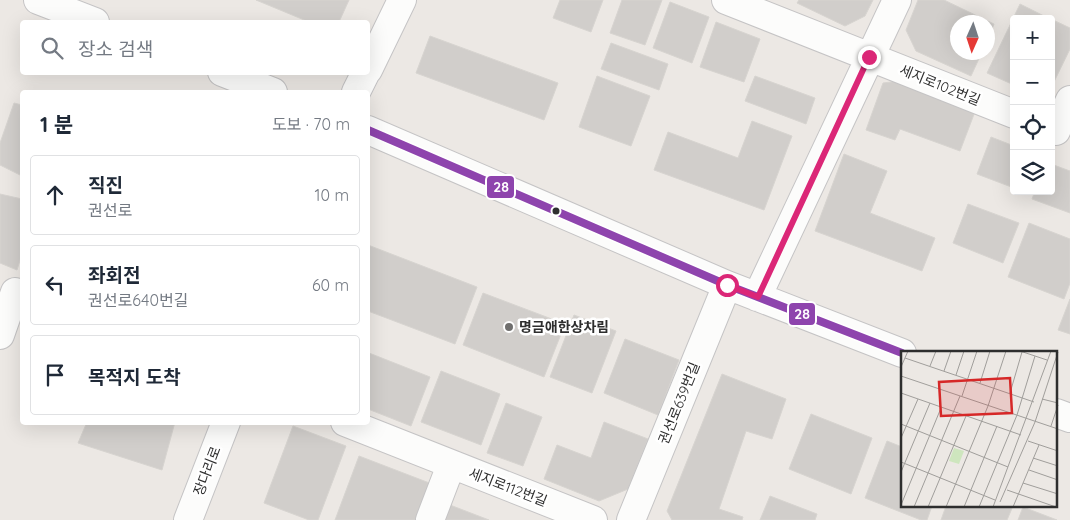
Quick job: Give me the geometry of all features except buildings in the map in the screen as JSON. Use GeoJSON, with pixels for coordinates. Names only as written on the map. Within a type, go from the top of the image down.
{"type":"FeatureCollection","features":[{"type":"Feature","properties":{"kind":"street"},"geometry":{"type":"LineString","coordinates":[[38,0],[90,20]]}},
{"type":"Feature","properties":{"kind":"street"},"geometry":{"type":"LineString","coordinates":[[370,65],[402,0]]}},
{"type":"Feature","properties":{"kind":"street","name":"세지로102번길"},"geometry":{"type":"LineString","coordinates":[[726,0],[1010,112]]}},
{"type":"Feature","properties":{"kind":"street"},"geometry":{"type":"LineString","coordinates":[[758,297],[897,0]]}},
{"type":"Feature","properties":{"kind":"street"},"geometry":{"type":"LineString","coordinates":[[230,75],[268,90]]}},
{"type":"Feature","properties":{"kind":"street"},"geometry":{"type":"LineString","coordinates":[[357,90],[365,75]]}},
{"type":"Feature","properties":{"kind":"street"},"geometry":{"type":"LineString","coordinates":[[1059,132],[1070,100]]}},
{"type":"Feature","properties":{"kind":"street"},"geometry":{"type":"LineString","coordinates":[[370,131],[727,285],[901,353]]}},
{"type":"Feature","properties":{"kind":"street","name":"권선로639번길"},"geometry":{"type":"LineString","coordinates":[[632,520],[727,285]]}},
{"type":"Feature","properties":{"kind":"street"},"geometry":{"type":"LineString","coordinates":[[0,335],[13,291]]}},
{"type":"Feature","properties":{"kind":"street"},"geometry":{"type":"LineString","coordinates":[[1058,414],[1070,418]]}},
{"type":"Feature","properties":{"kind":"street","name":"장다리로"},"geometry":{"type":"LineString","coordinates":[[188,520],[225,425]]}},
{"type":"Feature","properties":{"kind":"street","name":"세지로112번길"},"geometry":{"type":"LineString","coordinates":[[352,425],[593,520]]}},
{"type":"Feature","properties":{"kind":"street","name":"세지로112번길"},"geometry":{"type":"LineString","coordinates":[[430,520],[451,465]]}},
{"type":"Feature","properties":{"kind":"transit line","name":"28"},"geometry":{"type":"LineString","coordinates":[[370,131],[727,285],[901,353]]}},
{"type":"Feature","properties":{"kind":"place","name":"명금애한상차림"},"geometry":{"type":"Point","coordinates":[509,327]}},
{"type":"Feature","properties":{"kind":"route"},"geometry":{"type":"LineString","coordinates":[[727,285],[758,297],[869,57]]}}]}
